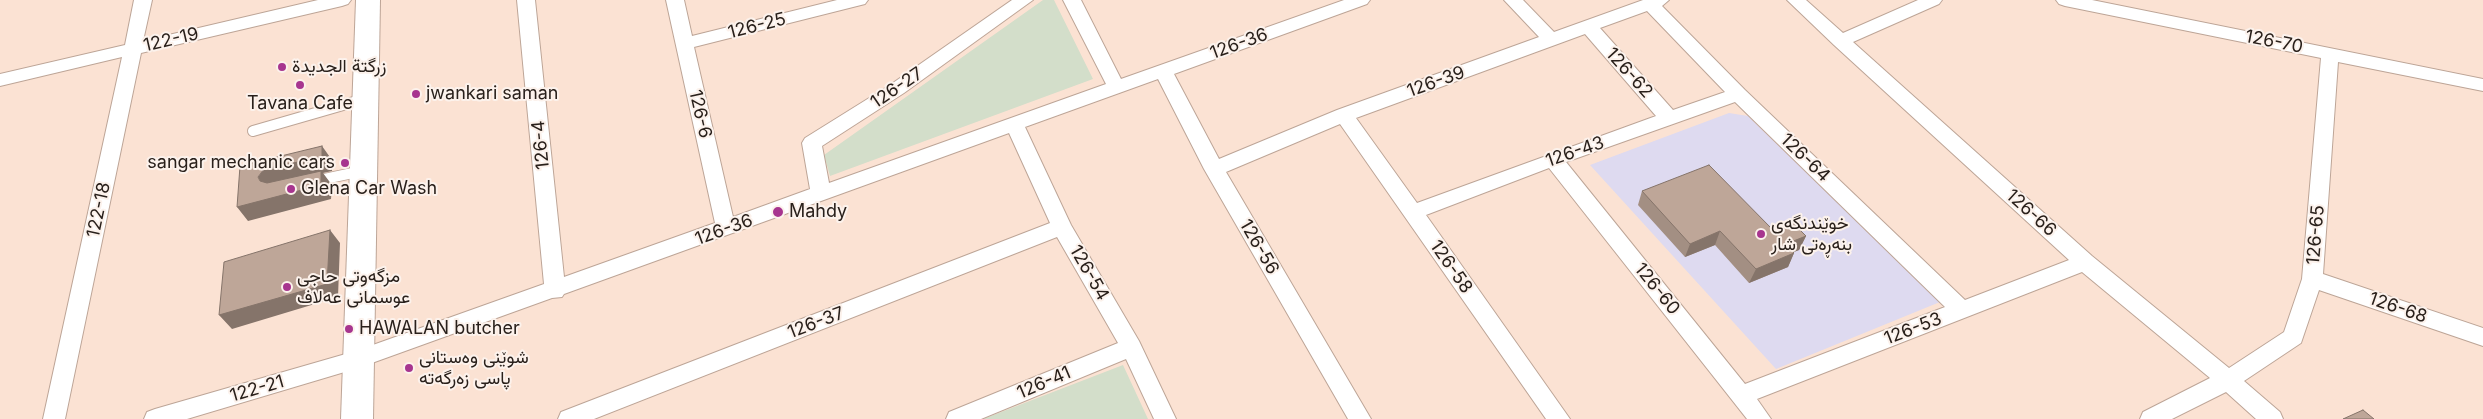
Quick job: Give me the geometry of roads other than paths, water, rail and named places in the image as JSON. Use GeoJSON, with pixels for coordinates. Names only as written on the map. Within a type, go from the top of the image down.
{"type":"FeatureCollection","features":[{"type":"Feature","properties":{"kind":"main road"},"geometry":{"type":"LineString","coordinates":[[368,0],[363,171],[368,356],[376,419]]}},
{"type":"Feature","properties":{"kind":"main road"},"geometry":{"type":"LineString","coordinates":[[357,419],[368,356],[385,0]]}},
{"type":"Feature","properties":{"kind":"street","name":"122-18"},"geometry":{"type":"LineString","coordinates":[[54,419],[143,0]]}},
{"type":"Feature","properties":{"kind":"street","name":"122-19"},"geometry":{"type":"LineString","coordinates":[[0,80],[342,0]]}},
{"type":"Feature","properties":{"kind":"street","name":"126-4"},"geometry":{"type":"LineString","coordinates":[[526,0],[555,290]]}},
{"type":"Feature","properties":{"kind":"street","name":"126-6"},"geometry":{"type":"LineString","coordinates":[[675,0],[726,229]]}},
{"type":"Feature","properties":{"kind":"street","name":"126-25"},"geometry":{"type":"LineString","coordinates":[[685,44],[858,0]]}},
{"type":"Feature","properties":{"kind":"street","name":"126-27"},"geometry":{"type":"LineString","coordinates":[[821,195],[812,143],[897,89],[1024,0]]}},
{"type":"Feature","properties":{"kind":"street"},"geometry":{"type":"LineString","coordinates":[[1072,0],[1117,88]]}},
{"type":"Feature","properties":{"kind":"street","name":"126-36"},"geometry":{"type":"LineString","coordinates":[[368,356],[1361,0]]}},
{"type":"Feature","properties":{"kind":"street"},"geometry":{"type":"LineString","coordinates":[[1513,0],[1552,40]]}},
{"type":"Feature","properties":{"kind":"street","name":"126-66"},"geometry":{"type":"LineString","coordinates":[[1796,0],[2085,262],[2228,380],[2272,419]]}},
{"type":"Feature","properties":{"kind":"street"},"geometry":{"type":"LineString","coordinates":[[1840,41],[1933,0]]}},
{"type":"Feature","properties":{"kind":"street","name":"126-70"},"geometry":{"type":"LineString","coordinates":[[2065,0],[2483,85]]}},
{"type":"Feature","properties":{"kind":"street","name":"126-39"},"geometry":{"type":"LineString","coordinates":[[1214,169],[1344,115],[1655,2]]}},
{"type":"Feature","properties":{"kind":"street","name":"126-64"},"geometry":{"type":"LineString","coordinates":[[1655,2],[1738,94],[1962,310]]}},
{"type":"Feature","properties":{"kind":"street","name":"126-62"},"geometry":{"type":"LineString","coordinates":[[1588,26],[1670,119]]}},
{"type":"Feature","properties":{"kind":"street","name":"126-65"},"geometry":{"type":"LineString","coordinates":[[2151,419],[2228,380],[2293,337],[2312,279],[2330,53]]}},
{"type":"Feature","properties":{"kind":"street","name":"126-56"},"geometry":{"type":"LineString","coordinates":[[1164,71],[1214,169],[1360,419]]}},
{"type":"Feature","properties":{"kind":"street","name":"126-43"},"geometry":{"type":"LineString","coordinates":[[1413,212],[1553,159],[1738,94]]}},
{"type":"Feature","properties":{"kind":"street","name":"126-58"},"geometry":{"type":"LineString","coordinates":[[1344,115],[1559,419]]}},
{"type":"Feature","properties":{"kind":"street","name":"126-54"},"geometry":{"type":"LineString","coordinates":[[1015,125],[1062,227],[1131,347],[1165,419]]}},
{"type":"Feature","properties":{"kind":"street","name":"126-60"},"geometry":{"type":"LineString","coordinates":[[1553,159],[1760,419]]}},
{"type":"Feature","properties":{"kind":"street","name":"126-37"},"geometry":{"type":"LineString","coordinates":[[569,419],[1062,227]]}},
{"type":"Feature","properties":{"kind":"street","name":"126-53"},"geometry":{"type":"LineString","coordinates":[[1742,395],[2085,262]]}},
{"type":"Feature","properties":{"kind":"street","name":"126-68"},"geometry":{"type":"LineString","coordinates":[[2312,279],[2483,337]]}},
{"type":"Feature","properties":{"kind":"street","name":"126-41"},"geometry":{"type":"LineString","coordinates":[[957,419],[1131,347]]}},
{"type":"Feature","properties":{"kind":"street","name":"122-21"},"geometry":{"type":"LineString","coordinates":[[155,419],[368,356]]}},
{"type":"Feature","properties":{"kind":"lane"},"geometry":{"type":"LineString","coordinates":[[253,131],[365,99]]}},
{"type":"Feature","properties":{"kind":"lane"},"geometry":{"type":"LineString","coordinates":[[305,184],[363,171]]}},
{"type":"Feature","properties":{"kind":"place","name":"زرگتة الجديدة"},"geometry":{"type":"Point","coordinates":[282,67]}},
{"type":"Feature","properties":{"kind":"place","name":"Tavana Cafe"},"geometry":{"type":"Point","coordinates":[300,85]}},
{"type":"Feature","properties":{"kind":"place","name":"jwankari saman"},"geometry":{"type":"Point","coordinates":[416,94]}},
{"type":"Feature","properties":{"kind":"place","name":"sangar mechanic cars"},"geometry":{"type":"Point","coordinates":[345,163]}},
{"type":"Feature","properties":{"kind":"place","name":"Glena Car Wash"},"geometry":{"type":"Point","coordinates":[291,189]}},
{"type":"Feature","properties":{"kind":"place","name":"Mahdy"},"geometry":{"type":"Point","coordinates":[778,212]}},
{"type":"Feature","properties":{"kind":"place","name":"خوێندنگەی بنەڕەتی شار"},"geometry":{"type":"Point","coordinates":[1761,234]}},
{"type":"Feature","properties":{"kind":"place","name":"مزگەوتی حاجی عوسمانی عەلاف"},"geometry":{"type":"Point","coordinates":[287,287]}},
{"type":"Feature","properties":{"kind":"place","name":"HAWALAN butcher"},"geometry":{"type":"Point","coordinates":[349,329]}},
{"type":"Feature","properties":{"kind":"place","name":"شوێنی وەستانی پاسی زەرگەتە"},"geometry":{"type":"Point","coordinates":[409,368]}}]}
